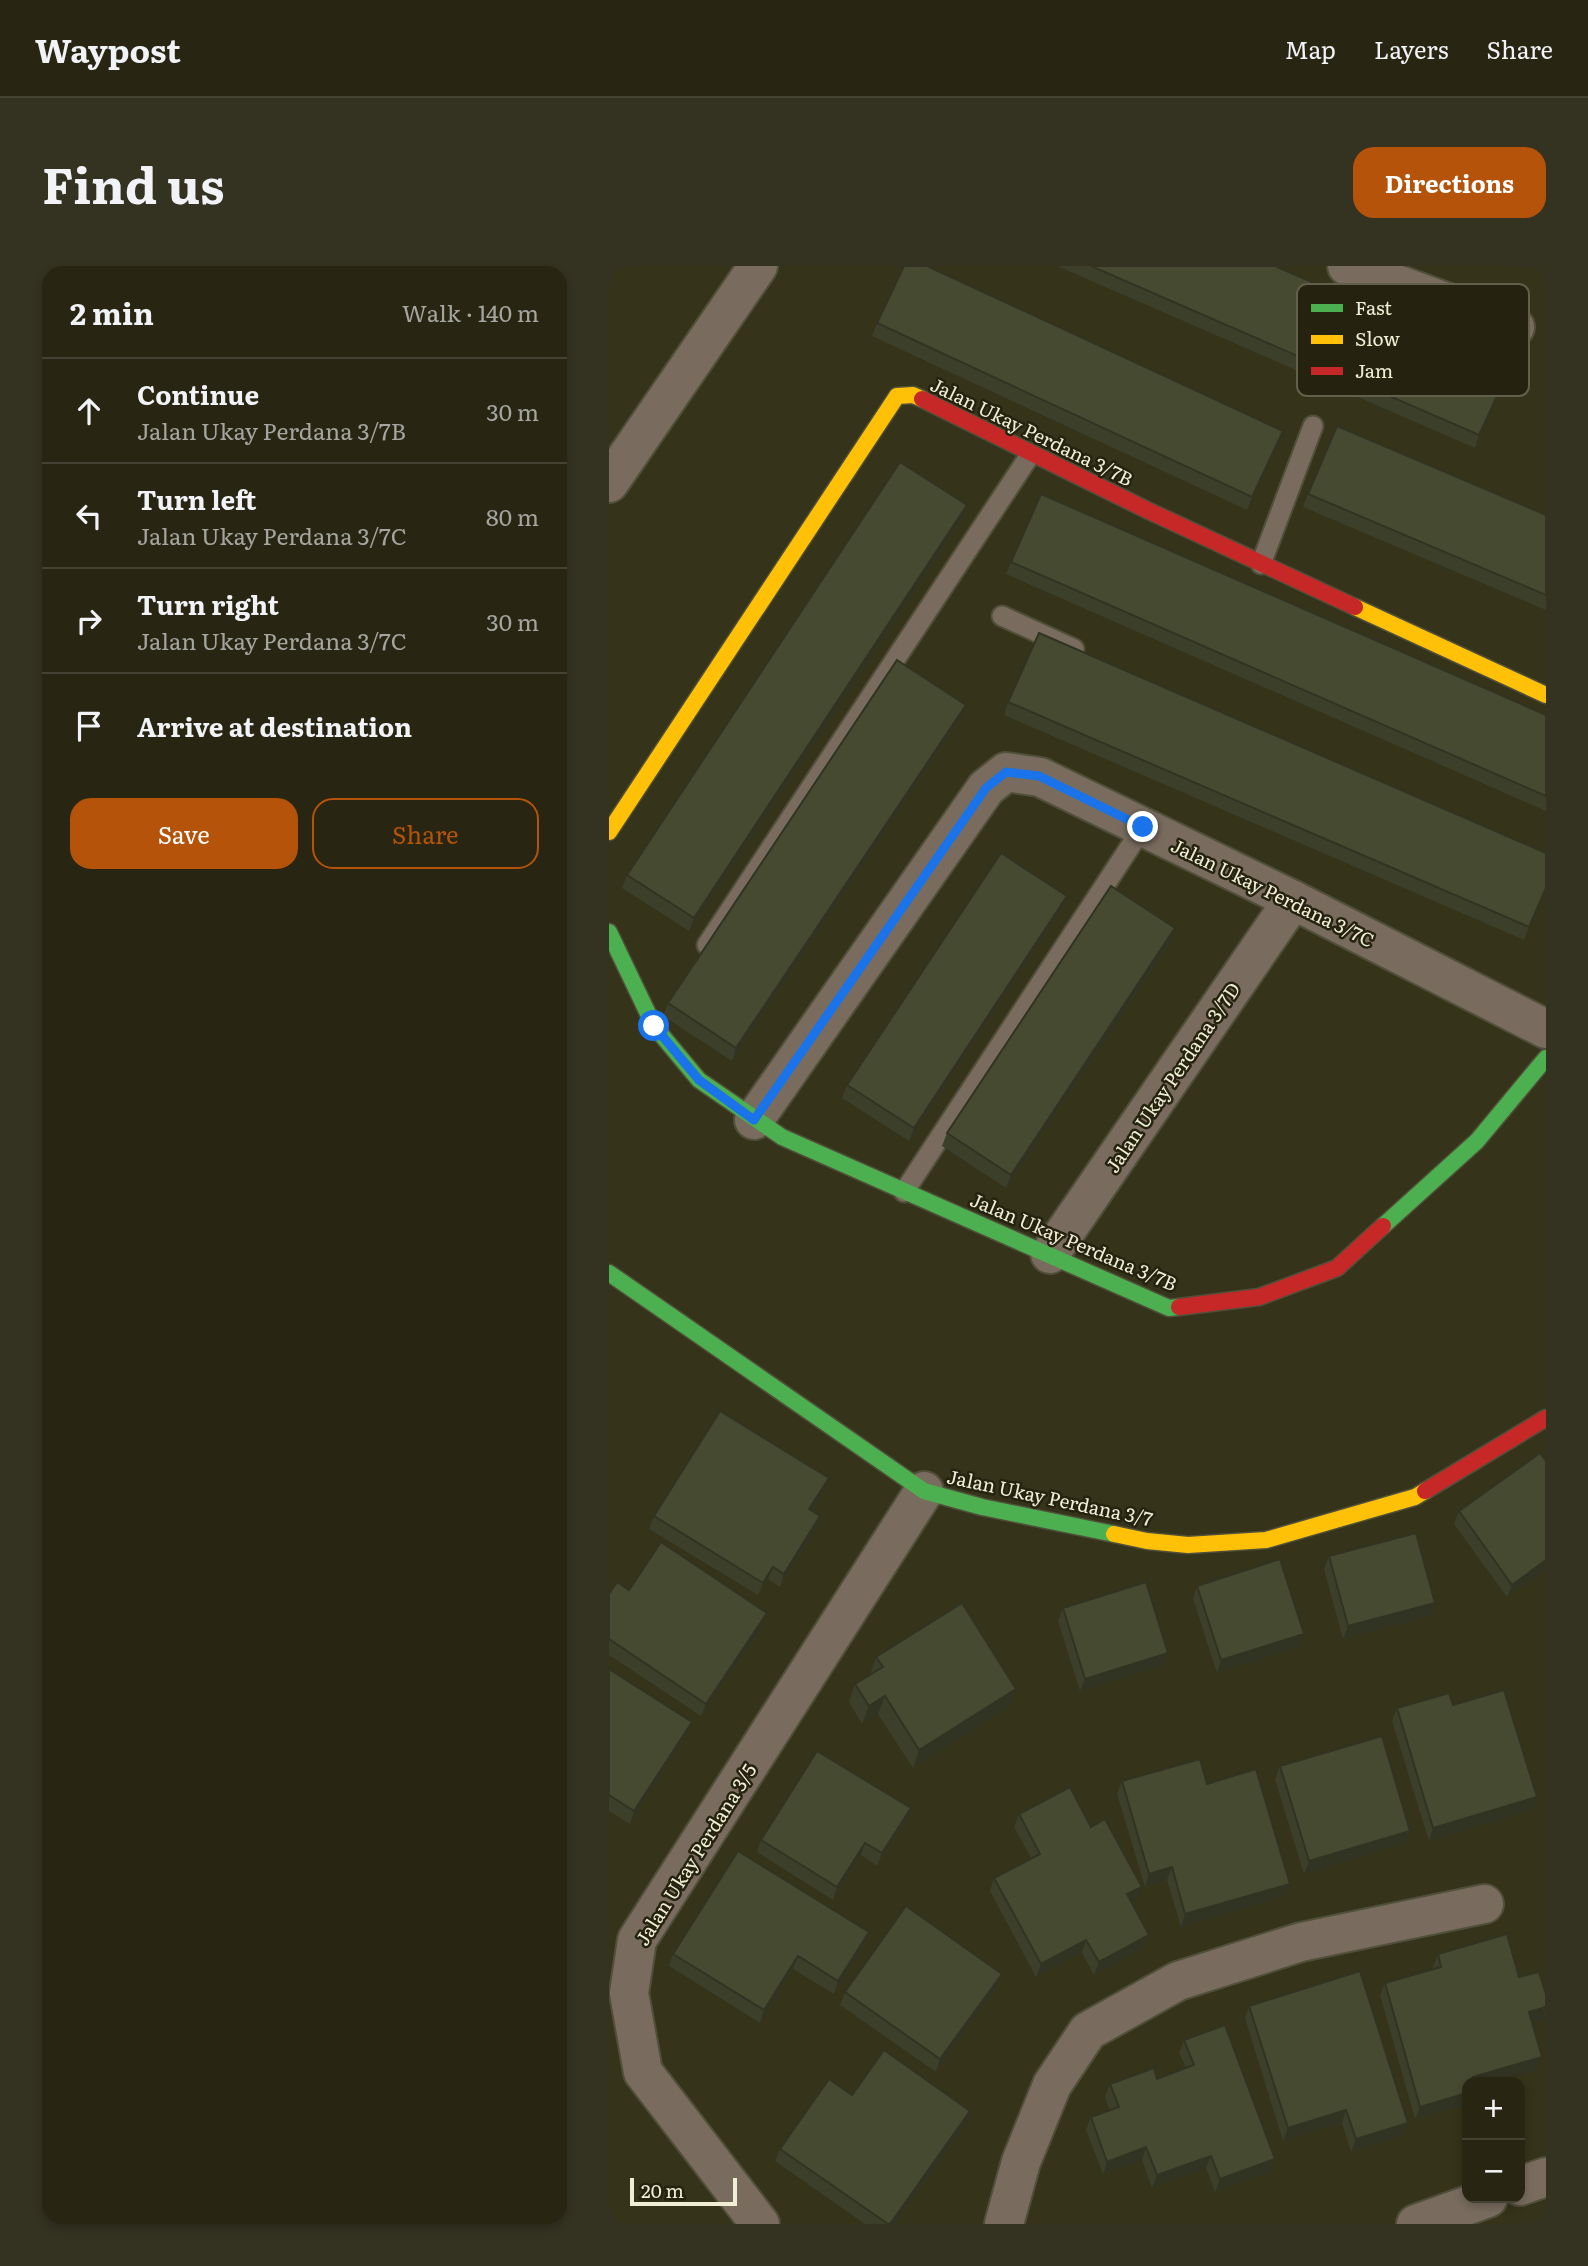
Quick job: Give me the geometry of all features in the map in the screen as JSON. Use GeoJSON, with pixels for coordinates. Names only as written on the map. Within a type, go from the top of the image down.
{"type":"FeatureCollection","features":[{"type":"Feature","properties":{"kind":"street"},"geometry":{"type":"LineString","coordinates":[[609,483],[758,266]]}},
{"type":"Feature","properties":{"kind":"street"},"geometry":{"type":"LineString","coordinates":[[1347,266],[1397,284]]}},
{"type":"Feature","properties":{"kind":"street","name":"Jalan Ukay Perdana 3/7B"},"geometry":{"type":"LineString","coordinates":[[609,832],[897,396],[913,395],[1030,455],[1261,565],[1546,695]]}},
{"type":"Feature","properties":{"kind":"street","name":"Jalan Ukay Perdana 3/7C"},"geometry":{"type":"LineString","coordinates":[[754,1120],[986,788],[1006,772],[1039,776],[1293,900],[1546,1029]]}},
{"type":"Feature","properties":{"kind":"street","name":"Jalan Ukay Perdana 3/7D"},"geometry":{"type":"LineString","coordinates":[[1050,1254],[1293,900]]}},
{"type":"Feature","properties":{"kind":"street","name":"Jalan Ukay Perdana 3/7B"},"geometry":{"type":"LineString","coordinates":[[609,932],[654,1026],[699,1080],[754,1120],[782,1137],[1169,1308],[1259,1297],[1337,1268],[1477,1141],[1546,1058]]}},
{"type":"Feature","properties":{"kind":"street","name":"Jalan Ukay Perdana 3/7"},"geometry":{"type":"LineString","coordinates":[[609,1273],[924,1491],[982,1507],[1147,1541],[1188,1545],[1266,1540],[1415,1497],[1546,1418]]}},
{"type":"Feature","properties":{"kind":"street","name":"Jalan Ukay Perdana 3/5"},"geometry":{"type":"LineString","coordinates":[[760,2224],[643,2073],[628,1993],[637,1940],[924,1491]]}},
{"type":"Feature","properties":{"kind":"street"},"geometry":{"type":"LineString","coordinates":[[1005,2224],[1021,2162],[1052,2085],[1088,2031],[1190,1977],[1301,1942],[1484,1904]]}},
{"type":"Feature","properties":{"kind":"street"},"geometry":{"type":"LineString","coordinates":[[1525,2184],[1546,2176]]}},
{"type":"Feature","properties":{"kind":"street"},"geometry":{"type":"LineString","coordinates":[[1416,2224],[1474,2203]]}},
{"type":"Feature","properties":{"kind":"lane"},"geometry":{"type":"LineString","coordinates":[[1261,565],[1313,426]]}},
{"type":"Feature","properties":{"kind":"lane"},"geometry":{"type":"LineString","coordinates":[[700,956],[1030,455]]}},
{"type":"Feature","properties":{"kind":"lane"},"geometry":{"type":"LineString","coordinates":[[1002,616],[1091,656]]}},
{"type":"Feature","properties":{"kind":"lane"},"geometry":{"type":"LineString","coordinates":[[904,1192],[1143,827]]}},
{"type":"Feature","properties":{"kind":"lane"},"geometry":{"type":"LineString","coordinates":[[654,1026],[669,1003]]}},
{"type":"Feature","properties":{"kind":"building"},"geometry":{"type":"Polygon","coordinates":[[[904,266],[927,266],[1283,431],[1252,497],[877,323],[904,266]]]}},
{"type":"Feature","properties":{"kind":"building"},"geometry":{"type":"Polygon","coordinates":[[[1091,266],[1275,266],[1316,284],[1297,284],[1297,356],[1091,266]]]}},
{"type":"Feature","properties":{"kind":"building"},"geometry":{"type":"Polygon","coordinates":[[[1389,396],[1497,396],[1479,435],[1389,396]]]}},
{"type":"Feature","properties":{"kind":"building"},"geometry":{"type":"Polygon","coordinates":[[[1337,426],[1546,515],[1546,595],[1308,494],[1337,426]]]}},
{"type":"Feature","properties":{"kind":"building"},"geometry":{"type":"Polygon","coordinates":[[[900,462],[967,505],[694,918],[627,875],[900,462]]]}},
{"type":"Feature","properties":{"kind":"building"},"geometry":{"type":"Polygon","coordinates":[[[1041,494],[1546,715],[1546,796],[1011,562],[1041,494]]]}},
{"type":"Feature","properties":{"kind":"building"},"geometry":{"type":"Polygon","coordinates":[[[1039,633],[1546,853],[1546,888],[1529,927],[1008,702],[1039,633]]]}},
{"type":"Feature","properties":{"kind":"building"},"geometry":{"type":"Polygon","coordinates":[[[897,660],[966,705],[736,1048],[668,1003],[897,660]]]}},
{"type":"Feature","properties":{"kind":"building"},"geometry":{"type":"Polygon","coordinates":[[[1001,853],[1067,896],[914,1128],[847,1085],[1001,853]]]}},
{"type":"Feature","properties":{"kind":"building"},"geometry":{"type":"Polygon","coordinates":[[[1111,886],[1175,928],[1011,1175],[947,1133],[1111,886]]]}},
{"type":"Feature","properties":{"kind":"building"},"geometry":{"type":"Polygon","coordinates":[[[720,1411],[829,1478],[809,1509],[820,1516],[784,1574],[773,1567],[763,1583],[654,1516],[720,1411]]]}},
{"type":"Feature","properties":{"kind":"building"},"geometry":{"type":"Polygon","coordinates":[[[1540,1453],[1546,1461],[1546,1560],[1512,1585],[1459,1511],[1540,1453]]]}},
{"type":"Feature","properties":{"kind":"building"},"geometry":{"type":"Polygon","coordinates":[[[1416,1533],[1435,1603],[1348,1626],[1329,1556],[1416,1533]]]}},
{"type":"Feature","properties":{"kind":"building"},"geometry":{"type":"Polygon","coordinates":[[[661,1542],[767,1613],[706,1704],[609,1639],[609,1594],[617,1582],[629,1590],[661,1542]]]}},
{"type":"Feature","properties":{"kind":"building"},"geometry":{"type":"Polygon","coordinates":[[[1280,1559],[1304,1634],[1221,1660],[1197,1586],[1280,1559]]]}},
{"type":"Feature","properties":{"kind":"building"},"geometry":{"type":"Polygon","coordinates":[[[1146,1582],[1168,1653],[1085,1679],[1063,1608],[1146,1582]]]}},
{"type":"Feature","properties":{"kind":"building"},"geometry":{"type":"Polygon","coordinates":[[[962,1603],[1016,1689],[919,1750],[885,1696],[869,1706],[855,1684],[883,1667],[876,1657],[962,1603]]]}},
{"type":"Feature","properties":{"kind":"building"},"geometry":{"type":"Polygon","coordinates":[[[609,1669],[692,1722],[634,1811],[609,1795],[609,1669]]]}},
{"type":"Feature","properties":{"kind":"building"},"geometry":{"type":"Polygon","coordinates":[[[1504,1690],[1537,1797],[1433,1828],[1397,1708],[1449,1693],[1453,1705],[1504,1690]]]}},
{"type":"Feature","properties":{"kind":"building"},"geometry":{"type":"Polygon","coordinates":[[[1382,1736],[1410,1831],[1309,1861],[1280,1766],[1382,1736]]]}},
{"type":"Feature","properties":{"kind":"building"},"geometry":{"type":"Polygon","coordinates":[[[817,1751],[911,1808],[882,1853],[865,1843],[837,1887],[761,1840],[817,1751]]]}},
{"type":"Feature","properties":{"kind":"building"},"geometry":{"type":"Polygon","coordinates":[[[1200,1759],[1207,1784],[1256,1769],[1290,1884],[1185,1914],[1172,1867],[1149,1874],[1122,1781],[1200,1759]]]}},
{"type":"Feature","properties":{"kind":"building"},"geometry":{"type":"Polygon","coordinates":[[[1070,1787],[1091,1827],[1105,1819],[1142,1887],[1127,1894],[1149,1935],[1099,1962],[1086,1940],[1041,1964],[994,1878],[1040,1854],[1019,1814],[1070,1787]]]}},
{"type":"Feature","properties":{"kind":"building"},"geometry":{"type":"Polygon","coordinates":[[[738,1851],[869,1932],[838,1981],[798,1956],[764,2010],[673,1954],[738,1851]]]}},
{"type":"Feature","properties":{"kind":"building"},"geometry":{"type":"Polygon","coordinates":[[[906,1906],[1002,1974],[940,2059],[845,1992],[906,1906]]]}},
{"type":"Feature","properties":{"kind":"building"},"geometry":{"type":"Polygon","coordinates":[[[1507,1934],[1519,1977],[1539,1972],[1546,1994],[1546,2007],[1529,2012],[1542,2057],[1473,2077],[1462,2077],[1462,2094],[1420,2107],[1385,1983],[1441,1967],[1438,1954],[1507,1934]]]}},
{"type":"Feature","properties":{"kind":"building"},"geometry":{"type":"Polygon","coordinates":[[[1360,1971],[1408,2123],[1356,2139],[1346,2110],[1288,2128],[1249,2006],[1360,1971]]]}},
{"type":"Feature","properties":{"kind":"building"},"geometry":{"type":"Polygon","coordinates":[[[1225,2025],[1275,2159],[1220,2179],[1211,2156],[1157,2175],[1146,2147],[1107,2162],[1091,2117],[1119,2107],[1110,2084],[1154,2068],[1157,2079],[1194,2065],[1184,2040],[1225,2025]]]}},
{"type":"Feature","properties":{"kind":"building"},"geometry":{"type":"Polygon","coordinates":[[[884,2050],[970,2111],[890,2224],[780,2149],[829,2079],[852,2095],[884,2050]]]}},
{"type":"Feature","properties":{"kind":"traffic: fast"},"geometry":{"type":"LineString","coordinates":[[609,932],[654,1026],[699,1080],[782,1137],[1169,1308],[1179,1307]]}},
{"type":"Feature","properties":{"kind":"traffic: fast"},"geometry":{"type":"LineString","coordinates":[[1383,1226],[1477,1141],[1546,1058]]}},
{"type":"Feature","properties":{"kind":"traffic: fast"},"geometry":{"type":"LineString","coordinates":[[609,1273],[924,1491],[982,1507],[1114,1534]]}},
{"type":"Feature","properties":{"kind":"traffic: slow"},"geometry":{"type":"LineString","coordinates":[[609,832],[897,396],[913,395],[922,399]]}},
{"type":"Feature","properties":{"kind":"traffic: slow"},"geometry":{"type":"LineString","coordinates":[[1355,607],[1546,695]]}},
{"type":"Feature","properties":{"kind":"traffic: slow"},"geometry":{"type":"LineString","coordinates":[[1114,1534],[1188,1545],[1266,1540],[1415,1497],[1425,1491]]}},
{"type":"Feature","properties":{"kind":"traffic: jam"},"geometry":{"type":"LineString","coordinates":[[922,399],[1149,511],[1355,607]]}},
{"type":"Feature","properties":{"kind":"traffic: jam"},"geometry":{"type":"LineString","coordinates":[[1179,1307],[1259,1297],[1337,1268],[1383,1226]]}},
{"type":"Feature","properties":{"kind":"traffic: jam"},"geometry":{"type":"LineString","coordinates":[[1425,1491],[1546,1418]]}},
{"type":"Feature","properties":{"kind":"route"},"geometry":{"type":"LineString","coordinates":[[654,1026],[699,1080],[754,1120],[986,788],[1006,772],[1039,776],[1143,827]]}}]}
